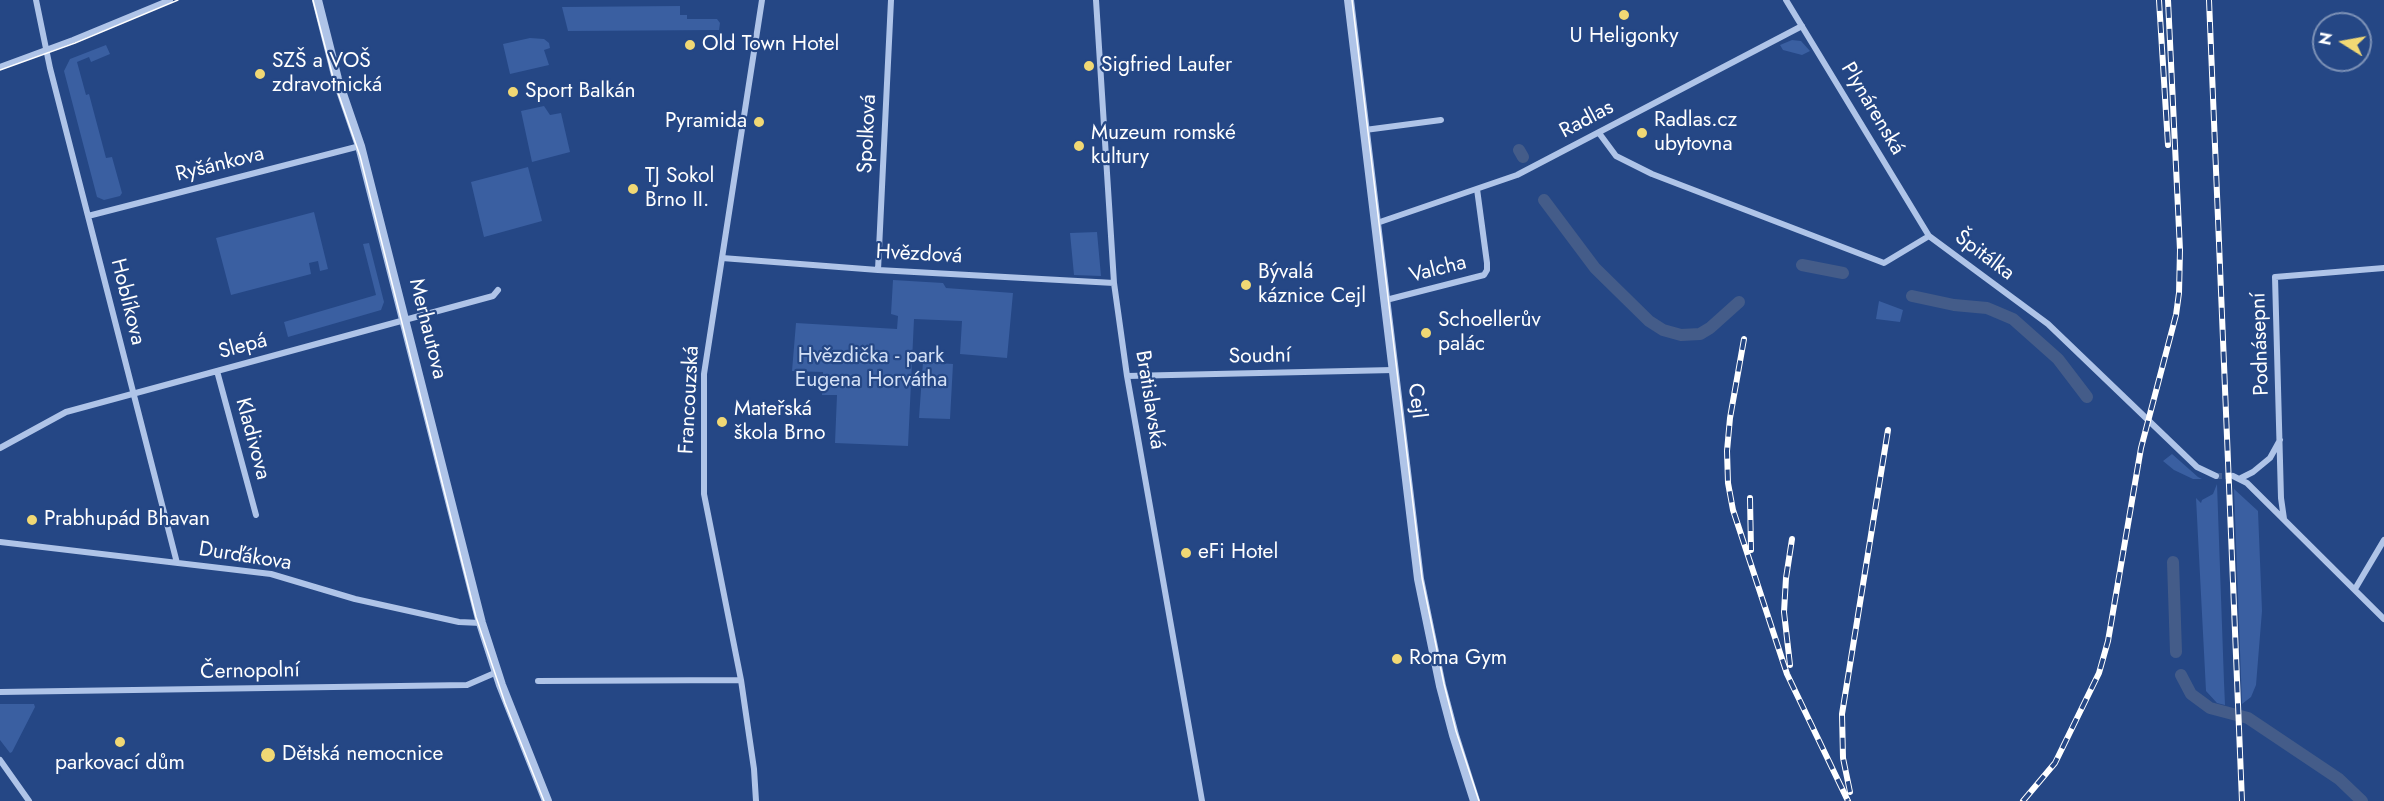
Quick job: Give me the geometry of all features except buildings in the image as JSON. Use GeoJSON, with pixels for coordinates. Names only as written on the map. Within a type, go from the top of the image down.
{"type":"FeatureCollection","features":[{"type":"Feature","properties":{"kind":"street","name":"Hoblíkova"},"geometry":{"type":"LineString","coordinates":[[36,0],[46,50],[177,563]]}},
{"type":"Feature","properties":{"kind":"street"},"geometry":{"type":"LineString","coordinates":[[0,67],[170,0]]}},
{"type":"Feature","properties":{"kind":"street","name":"Merhautova"},"geometry":{"type":"LineString","coordinates":[[317,0],[337,79],[360,147],[481,623],[547,801]]}},
{"type":"Feature","properties":{"kind":"street","name":"Francouzská"},"geometry":{"type":"LineString","coordinates":[[756,801],[754,769],[741,680],[704,494],[704,374],[762,0]]}},
{"type":"Feature","properties":{"kind":"street","name":"Spolková"},"geometry":{"type":"LineString","coordinates":[[878,270],[891,0]]}},
{"type":"Feature","properties":{"kind":"street","name":"Bratislavská"},"geometry":{"type":"LineString","coordinates":[[1096,0],[1114,283],[1127,376],[1202,801]]}},
{"type":"Feature","properties":{"kind":"street","name":"Cejl"},"geometry":{"type":"LineString","coordinates":[[1349,0],[1419,579],[1434,659],[1454,735],[1475,801]]}},
{"type":"Feature","properties":{"kind":"street","name":"Plynárenská"},"geometry":{"type":"LineString","coordinates":[[1786,0],[1929,236]]}},
{"type":"Feature","properties":{"kind":"street","name":"Radlas"},"geometry":{"type":"LineString","coordinates":[[1377,223],[1517,175],[1802,26]]}},
{"type":"Feature","properties":{"kind":"street"},"geometry":{"type":"LineString","coordinates":[[1365,130],[1440,120]]}},
{"type":"Feature","properties":{"kind":"street","name":"Špitálka"},"geometry":{"type":"LineString","coordinates":[[1599,133],[1616,156],[1652,174],[1884,263],[1929,236],[2048,324],[2198,467],[2216,476]]}},
{"type":"Feature","properties":{"kind":"street","name":"Ryšánkova"},"geometry":{"type":"LineString","coordinates":[[88,216],[360,147]]}},
{"type":"Feature","properties":{"kind":"street","name":"Valcha"},"geometry":{"type":"LineString","coordinates":[[1386,300],[1484,275],[1487,270],[1477,189]]}},
{"type":"Feature","properties":{"kind":"street","name":"Hvězdová"},"geometry":{"type":"LineString","coordinates":[[722,258],[878,270],[1114,283]]}},
{"type":"Feature","properties":{"kind":"street","name":"Podnásepní"},"geometry":{"type":"LineString","coordinates":[[2284,519],[2281,498],[2275,277],[2384,268]]}},
{"type":"Feature","properties":{"kind":"street","name":"Slepá"},"geometry":{"type":"LineString","coordinates":[[0,448],[66,412],[493,296],[498,290]]}},
{"type":"Feature","properties":{"kind":"street","name":"Soudní"},"geometry":{"type":"LineString","coordinates":[[1127,376],[1393,370]]}},
{"type":"Feature","properties":{"kind":"street","name":"Kladivova"},"geometry":{"type":"LineString","coordinates":[[217,371],[256,515]]}},
{"type":"Feature","properties":{"kind":"street"},"geometry":{"type":"LineString","coordinates":[[2241,478],[2253,472],[2270,458],[2281,439]]}},
{"type":"Feature","properties":{"kind":"street"},"geometry":{"type":"LineString","coordinates":[[2233,476],[2241,478],[2384,619]]}},
{"type":"Feature","properties":{"kind":"street"},"geometry":{"type":"LineString","coordinates":[[2355,589],[2384,540]]}},
{"type":"Feature","properties":{"kind":"street","name":"Durďákova"},"geometry":{"type":"LineString","coordinates":[[0,542],[271,574],[355,599],[459,622],[481,623]]}},
{"type":"Feature","properties":{"kind":"street","name":"Černopolní"},"geometry":{"type":"LineString","coordinates":[[0,692],[467,685],[497,671]]}},
{"type":"Feature","properties":{"kind":"street"},"geometry":{"type":"LineString","coordinates":[[538,681],[741,680]]}},
{"type":"Feature","properties":{"kind":"street"},"geometry":{"type":"LineString","coordinates":[[0,760],[29,801]]}},
{"type":"Feature","properties":{"kind":"green space"},"geometry":{"type":"Polygon","coordinates":[[[680,6],[680,15],[687,15],[687,19],[717,19],[720,23],[719,30],[568,31],[562,7],[680,6]]]}},
{"type":"Feature","properties":{"kind":"green space"},"geometry":{"type":"Polygon","coordinates":[[[530,38],[544,39],[549,43],[550,48],[544,50],[549,65],[510,74],[503,44],[530,38]]]}},
{"type":"Feature","properties":{"kind":"green space"},"geometry":{"type":"Polygon","coordinates":[[[1792,40],[1801,41],[1810,51],[1802,55],[1783,50],[1780,45],[1792,40]]]}},
{"type":"Feature","properties":{"kind":"green space"},"geometry":{"type":"Polygon","coordinates":[[[106,45],[110,54],[91,62],[89,57],[77,62],[86,95],[89,94],[106,158],[112,157],[122,193],[120,196],[104,200],[97,197],[64,71],[70,59],[106,45]]]}},
{"type":"Feature","properties":{"kind":"green space"},"geometry":{"type":"Polygon","coordinates":[[[544,106],[550,115],[561,113],[570,152],[532,162],[521,111],[544,106]]]}},
{"type":"Feature","properties":{"kind":"green space"},"geometry":{"type":"Polygon","coordinates":[[[528,167],[542,221],[484,237],[471,182],[528,167]]]}},
{"type":"Feature","properties":{"kind":"green space"},"geometry":{"type":"Polygon","coordinates":[[[314,212],[328,269],[320,271],[318,261],[309,263],[311,274],[231,295],[216,238],[314,212]]]}},
{"type":"Feature","properties":{"kind":"green space"},"geometry":{"type":"Polygon","coordinates":[[[1097,232],[1101,276],[1074,275],[1070,233],[1097,232]]]}},
{"type":"Feature","properties":{"kind":"green space"},"geometry":{"type":"Polygon","coordinates":[[[369,243],[384,302],[381,310],[288,337],[284,322],[376,295],[363,244],[369,243]]]}},
{"type":"Feature","properties":{"kind":"green space","name":"Hvězdička - park Eugena Horvátha"},"geometry":{"type":"Polygon","coordinates":[[[893,280],[943,283],[946,288],[1013,293],[1007,358],[960,354],[962,321],[914,319],[908,446],[835,443],[837,395],[822,395],[823,372],[792,371],[796,323],[897,329],[898,316],[891,314],[893,280]]]}},
{"type":"Feature","properties":{"kind":"green space"},"geometry":{"type":"Polygon","coordinates":[[[1879,301],[1903,310],[1900,322],[1876,319],[1879,301]]]}},
{"type":"Feature","properties":{"kind":"green space"},"geometry":{"type":"Polygon","coordinates":[[[923,362],[953,364],[950,419],[919,418],[923,362]]]}},
{"type":"Feature","properties":{"kind":"green space"},"geometry":{"type":"Polygon","coordinates":[[[2172,454],[2202,479],[2193,479],[2174,470],[2163,461],[2172,454]]]}},
{"type":"Feature","properties":{"kind":"green space"},"geometry":{"type":"Polygon","coordinates":[[[2217,484],[2225,705],[2217,703],[2206,691],[2196,498],[2201,503],[2213,494],[2217,484]]]}},
{"type":"Feature","properties":{"kind":"green space"},"geometry":{"type":"Polygon","coordinates":[[[2234,489],[2258,511],[2262,611],[2256,685],[2251,697],[2242,704],[2234,489]]]}},
{"type":"Feature","properties":{"kind":"green space"},"geometry":{"type":"Polygon","coordinates":[[[0,704],[34,704],[35,707],[10,753],[0,740],[0,704]]]}},
{"type":"Feature","properties":{"kind":"waterway"},"geometry":{"type":"LineString","coordinates":[[1519,150],[1523,157]]}},
{"type":"Feature","properties":{"kind":"waterway"},"geometry":{"type":"LineString","coordinates":[[1544,200],[1595,268],[1649,321],[1663,330],[1681,335],[1700,334],[1739,302]]}},
{"type":"Feature","properties":{"kind":"waterway"},"geometry":{"type":"LineString","coordinates":[[1802,265],[1843,273]]}},
{"type":"Feature","properties":{"kind":"waterway"},"geometry":{"type":"LineString","coordinates":[[1912,296],[1954,305],[1987,308],[2013,319],[2058,359],[2087,397]]}},
{"type":"Feature","properties":{"kind":"waterway"},"geometry":{"type":"LineString","coordinates":[[2173,562],[2176,652]]}},
{"type":"Feature","properties":{"kind":"waterway"},"geometry":{"type":"LineString","coordinates":[[2181,675],[2191,694],[2210,708],[2248,718],[2339,779],[2362,801]]}},
{"type":"Feature","properties":{"kind":"tunnel"},"geometry":{"type":"LineString","coordinates":[[2216,476],[2233,476]]}},
{"type":"Feature","properties":{"kind":"tram line"},"geometry":{"type":"LineString","coordinates":[[0,70],[75,43],[178,0]]}},
{"type":"Feature","properties":{"kind":"tram line"},"geometry":{"type":"LineString","coordinates":[[313,0],[334,81],[360,156],[476,617],[505,703],[544,801]]}},
{"type":"Feature","properties":{"kind":"tram line"},"geometry":{"type":"LineString","coordinates":[[1352,0],[1422,578],[1456,731],[1479,801]]}},
{"type":"Feature","properties":{"kind":"railway"},"geometry":{"type":"LineString","coordinates":[[2159,0],[2168,145]]}},
{"type":"Feature","properties":{"kind":"railway"},"geometry":{"type":"LineString","coordinates":[[2023,801],[2055,763],[2099,673],[2108,641],[2141,448],[2176,315],[2180,250],[2168,0]]}},
{"type":"Feature","properties":{"kind":"railway"},"geometry":{"type":"LineString","coordinates":[[2209,0],[2242,801]]}},
{"type":"Feature","properties":{"kind":"railway"},"geometry":{"type":"LineString","coordinates":[[1744,339],[1730,418],[1727,451],[1728,483],[1733,510],[1787,674],[1848,801]]}},
{"type":"Feature","properties":{"kind":"railway"},"geometry":{"type":"LineString","coordinates":[[1850,792],[1843,758],[1842,714],[1888,430]]}},
{"type":"Feature","properties":{"kind":"railway"},"geometry":{"type":"LineString","coordinates":[[1750,498],[1751,550]]}},
{"type":"Feature","properties":{"kind":"railway"},"geometry":{"type":"LineString","coordinates":[[1790,665],[1784,612],[1792,539]]}},
{"type":"Feature","properties":{"kind":"place","name":"U Heligonky"},"geometry":{"type":"Point","coordinates":[1624,15]}},
{"type":"Feature","properties":{"kind":"place","name":"Old Town Hotel"},"geometry":{"type":"Point","coordinates":[690,45]}},
{"type":"Feature","properties":{"kind":"place","name":"Sigfried Laufer"},"geometry":{"type":"Point","coordinates":[1089,66]}},
{"type":"Feature","properties":{"kind":"place","name":"SZŠ a VOŠ zdravotnická"},"geometry":{"type":"Point","coordinates":[260,74]}},
{"type":"Feature","properties":{"kind":"place","name":"Sport Balkán"},"geometry":{"type":"Point","coordinates":[513,92]}},
{"type":"Feature","properties":{"kind":"place","name":"Pyramida"},"geometry":{"type":"Point","coordinates":[759,122]}},
{"type":"Feature","properties":{"kind":"place","name":"Radlas.cz ubytovna"},"geometry":{"type":"Point","coordinates":[1642,133]}},
{"type":"Feature","properties":{"kind":"place","name":"Muzeum romské kultury"},"geometry":{"type":"Point","coordinates":[1079,146]}},
{"type":"Feature","properties":{"kind":"place","name":"TJ Sokol Brno II."},"geometry":{"type":"Point","coordinates":[633,189]}},
{"type":"Feature","properties":{"kind":"place","name":"Bývalá káznice Cejl"},"geometry":{"type":"Point","coordinates":[1246,285]}},
{"type":"Feature","properties":{"kind":"place","name":"Schoellerův palác"},"geometry":{"type":"Point","coordinates":[1426,333]}},
{"type":"Feature","properties":{"kind":"place","name":"Mateřská škola Brno"},"geometry":{"type":"Point","coordinates":[722,422]}},
{"type":"Feature","properties":{"kind":"place","name":"Prabhupád Bhavan"},"geometry":{"type":"Point","coordinates":[32,520]}},
{"type":"Feature","properties":{"kind":"place","name":"eFi Hotel"},"geometry":{"type":"Point","coordinates":[1186,553]}},
{"type":"Feature","properties":{"kind":"place","name":"Roma Gym"},"geometry":{"type":"Point","coordinates":[1397,659]}},
{"type":"Feature","properties":{"kind":"place","name":"parkovací dům"},"geometry":{"type":"Point","coordinates":[120,742]}},
{"type":"Feature","properties":{"kind":"place","name":"Dětská nemocnice"},"geometry":{"type":"Point","coordinates":[268,755]}}]}
